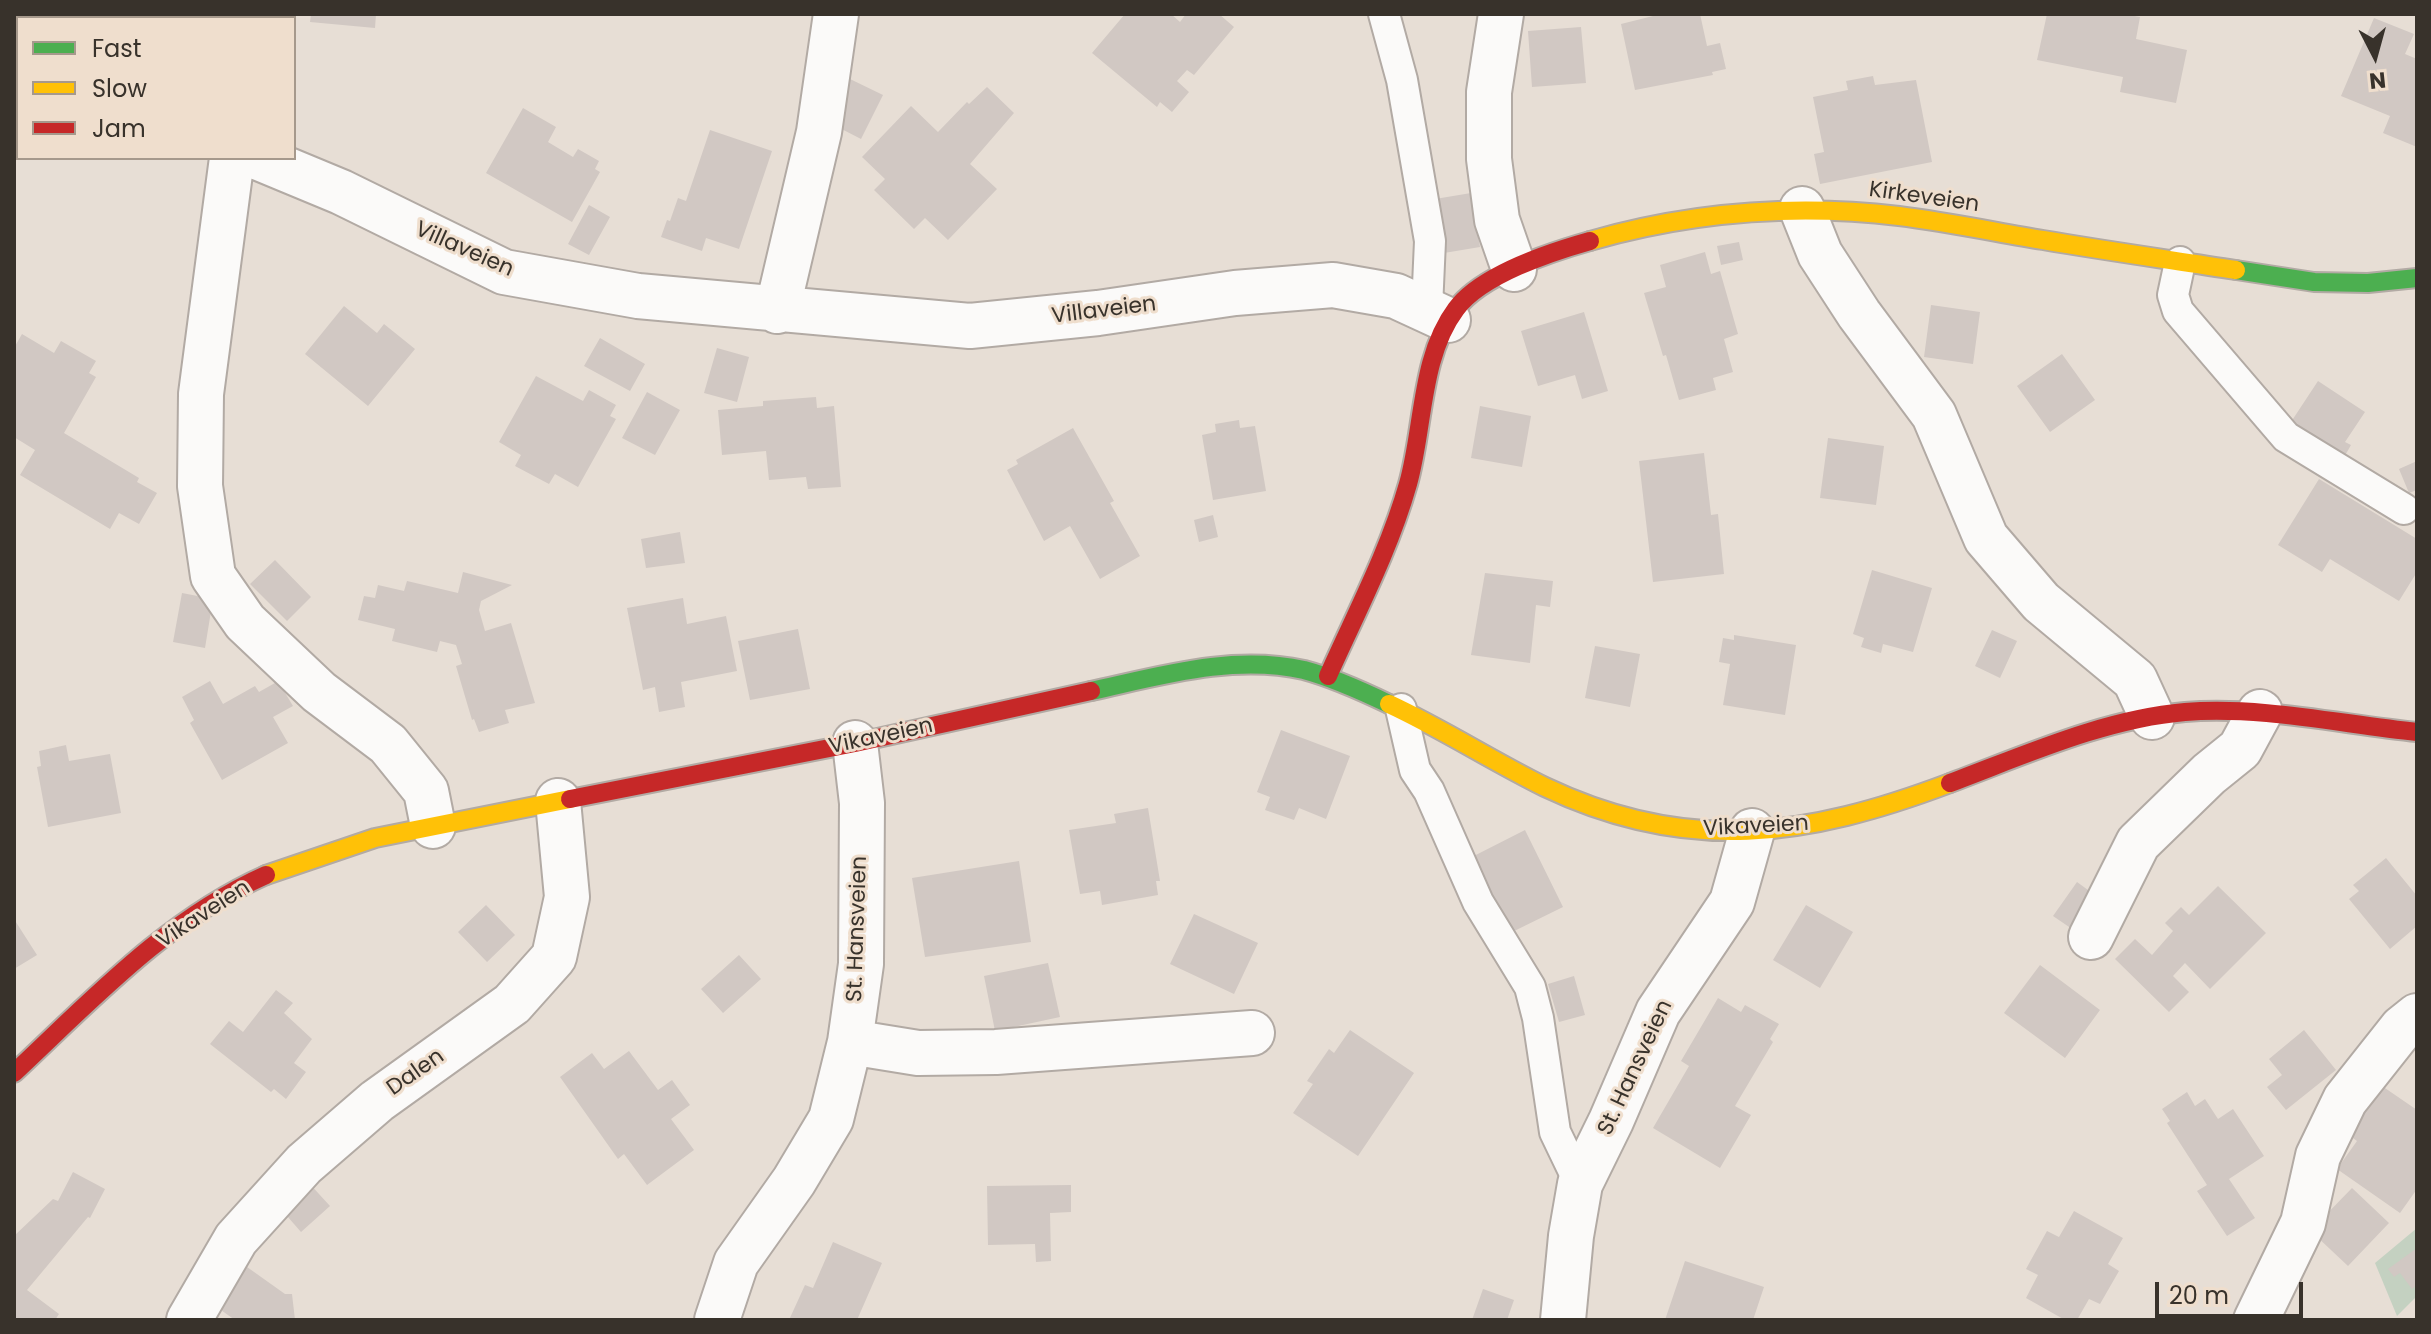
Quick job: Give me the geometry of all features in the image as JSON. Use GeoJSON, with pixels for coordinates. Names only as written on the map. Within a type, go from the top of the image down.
{"type":"FeatureCollection","features":[{"type":"Feature","properties":{"kind":"main road","name":"Kirkeveien"},"geometry":{"type":"LineString","coordinates":[[1437,314],[1457,306],[1481,287],[1514,269],[1614,232],[1668,222],[1802,209],[1880,214],[2314,282],[2368,283],[2417,278]]}},
{"type":"Feature","properties":{"kind":"main road"},"geometry":{"type":"LineString","coordinates":[[1328,676],[1408,485],[1437,347],[1437,314]]}},
{"type":"Feature","properties":{"kind":"main road","name":"Vikaveien"},"geometry":{"type":"LineString","coordinates":[[14,1073],[140,958],[186,921],[235,890],[335,849],[433,826],[855,743],[1211,667],[1289,667],[1328,676],[1439,727],[1546,787],[1616,815],[1697,831],[1752,831],[1822,824],[1898,801],[2070,737],[2152,717],[2201,711],[2260,712],[2417,732]]}},
{"type":"Feature","properties":{"kind":"street"},"geometry":{"type":"LineString","coordinates":[[777,311],[819,132],[836,14]]}},
{"type":"Feature","properties":{"kind":"street"},"geometry":{"type":"LineString","coordinates":[[1501,14],[1489,92],[1489,159],[1497,220],[1514,269]]}},
{"type":"Feature","properties":{"kind":"street"},"geometry":{"type":"LineString","coordinates":[[232,160],[201,394],[200,486],[213,576],[245,622],[319,692],[388,744],[426,791],[433,826]]}},
{"type":"Feature","properties":{"kind":"street","name":"Villaveien"},"geometry":{"type":"LineString","coordinates":[[264,160],[341,192],[504,272],[638,296],[777,311],[970,326],[1098,313],[1235,293],[1333,285],[1396,296],[1437,314]]}},
{"type":"Feature","properties":{"kind":"street"},"geometry":{"type":"LineString","coordinates":[[1802,209],[1820,254],[1859,314],[1934,415],[1986,538],[2041,602],[2135,680],[2152,717]]}},
{"type":"Feature","properties":{"kind":"street"},"geometry":{"type":"LineString","coordinates":[[2091,937],[2138,843],[2209,774],[2240,749],[2260,712]]}},
{"type":"Feature","properties":{"kind":"street","name":"St. Hansveien"},"geometry":{"type":"LineString","coordinates":[[717,1320],[736,1263],[794,1181],[831,1119],[850,1042],[861,964],[862,803],[855,743]]}},
{"type":"Feature","properties":{"kind":"street","name":"Dalen"},"geometry":{"type":"LineString","coordinates":[[189,1320],[236,1239],[304,1164],[377,1101],[512,1004],[554,957],[567,897],[558,801]]}},
{"type":"Feature","properties":{"kind":"street","name":"St. Hansveien"},"geometry":{"type":"LineString","coordinates":[[1563,1320],[1571,1236],[1580,1184],[1658,1012],[1732,902],[1752,831]]}},
{"type":"Feature","properties":{"kind":"street"},"geometry":{"type":"LineString","coordinates":[[2256,1320],[2303,1223],[2318,1156],[2345,1100],[2402,1028],[2417,1016]]}},
{"type":"Feature","properties":{"kind":"street"},"geometry":{"type":"LineString","coordinates":[[850,1042],[918,1053],[996,1052],[1252,1033]]}},
{"type":"Feature","properties":{"kind":"lane"},"geometry":{"type":"LineString","coordinates":[[1384,14],[1402,80],[1430,241],[1437,314]]}},
{"type":"Feature","properties":{"kind":"lane"},"geometry":{"type":"LineString","coordinates":[[2180,262],[2173,295],[2178,311],[2286,437],[2404,509]]}},
{"type":"Feature","properties":{"kind":"lane"},"geometry":{"type":"LineString","coordinates":[[1401,709],[1415,770],[1429,791],[1478,902],[1530,987],[1538,1018],[1555,1132],[1580,1184]]}},
{"type":"Feature","properties":{"kind":"green space"},"geometry":{"type":"Polygon","coordinates":[[[2417,1228],[2417,1296],[2397,1316],[2375,1263],[2417,1228]]]}},
{"type":"Feature","properties":{"kind":"building"},"geometry":{"type":"Polygon","coordinates":[[[265,14],[267,16],[204,16],[265,14]]]}},
{"type":"Feature","properties":{"kind":"building"},"geometry":{"type":"Polygon","coordinates":[[[311,14],[376,14],[375,28],[310,22],[311,14]]]}},
{"type":"Feature","properties":{"kind":"building"},"geometry":{"type":"Polygon","coordinates":[[[1125,14],[1171,14],[1180,22],[1186,14],[1219,14],[1234,27],[1194,75],[1187,70],[1177,81],[1189,92],[1172,112],[1160,102],[1157,107],[1092,53],[1125,14]]]}},
{"type":"Feature","properties":{"kind":"building"},"geometry":{"type":"Polygon","coordinates":[[[1661,14],[1700,14],[1707,46],[1720,43],[1726,69],[1712,72],[1713,75],[1635,90],[1621,24],[1661,14]]]}},
{"type":"Feature","properties":{"kind":"building"},"geometry":{"type":"Polygon","coordinates":[[[2047,14],[2124,14],[2140,17],[2136,39],[2187,50],[2176,103],[2120,92],[2123,77],[2037,60],[2047,14]]]}},
{"type":"Feature","properties":{"kind":"building"},"geometry":{"type":"Polygon","coordinates":[[[2374,18],[2414,34],[2405,54],[2417,59],[2417,147],[2383,133],[2390,116],[2341,96],[2374,18]]]}},
{"type":"Feature","properties":{"kind":"building"},"geometry":{"type":"Polygon","coordinates":[[[1581,27],[1586,83],[1532,87],[1528,31],[1581,27]]]}},
{"type":"Feature","properties":{"kind":"building"},"geometry":{"type":"Polygon","coordinates":[[[1873,76],[1875,85],[1916,80],[1932,162],[1820,184],[1814,154],[1824,152],[1813,97],[1848,90],[1846,81],[1873,76]]]}},
{"type":"Feature","properties":{"kind":"building"},"geometry":{"type":"Polygon","coordinates":[[[850,79],[883,95],[861,139],[828,122],[850,79]]]}},
{"type":"Feature","properties":{"kind":"building"},"geometry":{"type":"Polygon","coordinates":[[[987,87],[1014,113],[970,164],[997,189],[948,240],[925,218],[914,229],[874,190],[885,179],[862,157],[911,106],[938,132],[967,102],[969,104],[987,87]]]}},
{"type":"Feature","properties":{"kind":"building"},"geometry":{"type":"Polygon","coordinates":[[[523,108],[556,127],[548,142],[573,157],[578,149],[599,161],[595,169],[600,172],[572,222],[486,173],[523,108]]]}},
{"type":"Feature","properties":{"kind":"building"},"geometry":{"type":"Polygon","coordinates":[[[710,130],[772,151],[739,249],[706,238],[702,251],[661,237],[678,198],[686,201],[710,130]]]}},
{"type":"Feature","properties":{"kind":"building"},"geometry":{"type":"Polygon","coordinates":[[[1471,193],[1480,247],[1444,253],[1435,199],[1471,193]]]}},
{"type":"Feature","properties":{"kind":"building"},"geometry":{"type":"Polygon","coordinates":[[[589,205],[610,217],[589,255],[568,244],[589,205]]]}},
{"type":"Feature","properties":{"kind":"building"},"geometry":{"type":"Polygon","coordinates":[[[1739,242],[1743,260],[1721,265],[1717,246],[1739,242]]]}},
{"type":"Feature","properties":{"kind":"building"},"geometry":{"type":"Polygon","coordinates":[[[1705,252],[1711,274],[1720,271],[1738,334],[1724,339],[1733,372],[1713,378],[1716,390],[1679,400],[1644,293],[1666,287],[1660,265],[1705,252]]]}},
{"type":"Feature","properties":{"kind":"building"},"geometry":{"type":"Polygon","coordinates":[[[1931,305],[1980,312],[1973,364],[1924,357],[1931,305]]]}},
{"type":"Feature","properties":{"kind":"building"},"geometry":{"type":"Polygon","coordinates":[[[344,306],[377,333],[384,324],[415,349],[368,406],[305,354],[344,306]]]}},
{"type":"Feature","properties":{"kind":"building"},"geometry":{"type":"Polygon","coordinates":[[[1584,312],[1608,391],[1582,399],[1575,375],[1538,386],[1521,331],[1584,312]]]}},
{"type":"Feature","properties":{"kind":"building"},"geometry":{"type":"Polygon","coordinates":[[[22,334],[54,353],[61,341],[96,361],[89,373],[96,377],[64,433],[139,478],[137,482],[157,493],[139,524],[119,513],[110,529],[20,475],[35,450],[14,437],[14,348],[22,334]]]}},
{"type":"Feature","properties":{"kind":"building"},"geometry":{"type":"Polygon","coordinates":[[[600,338],[645,364],[630,391],[584,366],[600,338]]]}},
{"type":"Feature","properties":{"kind":"building"},"geometry":{"type":"Polygon","coordinates":[[[717,348],[749,357],[737,402],[704,393],[717,348]]]}},
{"type":"Feature","properties":{"kind":"building"},"geometry":{"type":"Polygon","coordinates":[[[2062,354],[2095,400],[2050,432],[2017,386],[2062,354]]]}},
{"type":"Feature","properties":{"kind":"building"},"geometry":{"type":"Polygon","coordinates":[[[536,376],[583,401],[589,390],[616,405],[610,416],[616,419],[578,487],[555,474],[549,484],[515,466],[521,455],[499,442],[536,376]]]}},
{"type":"Feature","properties":{"kind":"building"},"geometry":{"type":"Polygon","coordinates":[[[2318,381],[2365,412],[2345,442],[2351,445],[2343,459],[2289,425],[2318,381]]]}},
{"type":"Feature","properties":{"kind":"building"},"geometry":{"type":"Polygon","coordinates":[[[647,392],[680,410],[655,455],[622,438],[647,392]]]}},
{"type":"Feature","properties":{"kind":"building"},"geometry":{"type":"Polygon","coordinates":[[[816,397],[817,408],[834,406],[841,487],[808,489],[806,477],[769,480],[766,451],[722,455],[718,410],[763,406],[763,401],[816,397]]]}},
{"type":"Feature","properties":{"kind":"building"},"geometry":{"type":"Polygon","coordinates":[[[1480,406],[1531,416],[1522,467],[1471,458],[1480,406]]]}},
{"type":"Feature","properties":{"kind":"building"},"geometry":{"type":"Polygon","coordinates":[[[1239,420],[1240,428],[1255,426],[1266,491],[1213,500],[1202,435],[1216,432],[1215,424],[1239,420]]]}},
{"type":"Feature","properties":{"kind":"building"},"geometry":{"type":"Polygon","coordinates":[[[1073,428],[1114,501],[1110,503],[1140,556],[1100,579],[1070,526],[1044,541],[1007,470],[1018,464],[1016,460],[1073,428]]]}},
{"type":"Feature","properties":{"kind":"building"},"geometry":{"type":"Polygon","coordinates":[[[1828,438],[1884,446],[1876,505],[1820,498],[1828,438]]]}},
{"type":"Feature","properties":{"kind":"building"},"geometry":{"type":"Polygon","coordinates":[[[1704,453],[1711,515],[1718,514],[1724,574],[1653,582],[1639,461],[1704,453]]]}},
{"type":"Feature","properties":{"kind":"building"},"geometry":{"type":"Polygon","coordinates":[[[2417,461],[2417,490],[2409,493],[2399,469],[2417,461]]]}},
{"type":"Feature","properties":{"kind":"building"},"geometry":{"type":"Polygon","coordinates":[[[2319,479],[2417,539],[2417,572],[2399,601],[2330,559],[2322,572],[2278,545],[2319,479]]]}},
{"type":"Feature","properties":{"kind":"building"},"geometry":{"type":"Polygon","coordinates":[[[1213,515],[1218,537],[1199,542],[1194,520],[1213,515]]]}},
{"type":"Feature","properties":{"kind":"building"},"geometry":{"type":"Polygon","coordinates":[[[680,532],[685,563],[646,568],[641,539],[680,532]]]}},
{"type":"Feature","properties":{"kind":"building"},"geometry":{"type":"Polygon","coordinates":[[[275,560],[311,597],[287,621],[250,584],[275,560]]]}},
{"type":"Feature","properties":{"kind":"building"},"geometry":{"type":"Polygon","coordinates":[[[1872,570],[1932,588],[1913,652],[1883,644],[1881,653],[1861,647],[1864,638],[1853,634],[1872,570]]]}},
{"type":"Feature","properties":{"kind":"building"},"geometry":{"type":"Polygon","coordinates":[[[463,572],[512,585],[481,601],[479,610],[485,631],[511,623],[535,703],[505,710],[509,723],[479,732],[472,720],[456,666],[462,664],[456,645],[440,641],[437,652],[392,641],[395,629],[358,620],[364,596],[375,598],[378,585],[404,591],[407,581],[458,593],[463,572]]]}},
{"type":"Feature","properties":{"kind":"building"},"geometry":{"type":"Polygon","coordinates":[[[1485,573],[1553,581],[1550,607],[1536,605],[1530,663],[1471,655],[1485,573]]]}},
{"type":"Feature","properties":{"kind":"building"},"geometry":{"type":"Polygon","coordinates":[[[182,593],[213,599],[205,648],[173,642],[182,593]]]}},
{"type":"Feature","properties":{"kind":"building"},"geometry":{"type":"Polygon","coordinates":[[[683,598],[687,624],[726,616],[737,671],[681,682],[685,707],[659,712],[655,687],[643,690],[627,608],[683,598]]]}},
{"type":"Feature","properties":{"kind":"building"},"geometry":{"type":"Polygon","coordinates":[[[798,629],[810,689],[750,700],[738,641],[798,629]]]}},
{"type":"Feature","properties":{"kind":"building"},"geometry":{"type":"Polygon","coordinates":[[[1992,630],[2017,641],[2000,678],[1975,666],[1992,630]]]}},
{"type":"Feature","properties":{"kind":"building"},"geometry":{"type":"Polygon","coordinates":[[[1734,635],[1796,645],[1785,715],[1723,705],[1730,664],[1719,662],[1723,638],[1734,640],[1734,635]]]}},
{"type":"Feature","properties":{"kind":"building"},"geometry":{"type":"Polygon","coordinates":[[[1595,646],[1640,654],[1630,707],[1585,698],[1595,646]]]}},
{"type":"Feature","properties":{"kind":"building"},"geometry":{"type":"Polygon","coordinates":[[[282,679],[291,687],[284,691],[293,706],[273,717],[288,743],[222,780],[190,723],[194,720],[182,697],[210,681],[223,704],[255,686],[259,692],[282,679]]]}},
{"type":"Feature","properties":{"kind":"building"},"geometry":{"type":"Polygon","coordinates":[[[1281,730],[1350,756],[1326,819],[1299,808],[1294,820],[1265,810],[1270,797],[1257,792],[1281,730]]]}},
{"type":"Feature","properties":{"kind":"building"},"geometry":{"type":"Polygon","coordinates":[[[66,745],[69,761],[110,754],[121,813],[48,827],[37,767],[41,766],[39,751],[66,745]]]}},
{"type":"Feature","properties":{"kind":"building"},"geometry":{"type":"Polygon","coordinates":[[[1148,808],[1160,881],[1156,881],[1158,895],[1102,905],[1100,891],[1080,894],[1069,830],[1116,823],[1114,814],[1148,808]]]}},
{"type":"Feature","properties":{"kind":"building"},"geometry":{"type":"Polygon","coordinates":[[[1525,830],[1563,907],[1502,937],[1464,861],[1525,830]]]}},
{"type":"Feature","properties":{"kind":"building"},"geometry":{"type":"Polygon","coordinates":[[[2386,858],[2417,896],[2417,926],[2390,949],[2349,899],[2359,891],[2353,885],[2386,858]]]}},
{"type":"Feature","properties":{"kind":"building"},"geometry":{"type":"Polygon","coordinates":[[[1019,861],[1031,942],[925,957],[912,878],[1019,861]]]}},
{"type":"Feature","properties":{"kind":"building"},"geometry":{"type":"Polygon","coordinates":[[[2077,882],[2099,898],[2075,931],[2053,916],[2077,882]]]}},
{"type":"Feature","properties":{"kind":"building"},"geometry":{"type":"Polygon","coordinates":[[[2218,886],[2266,933],[2210,989],[2185,963],[2173,976],[2189,992],[2169,1012],[2115,959],[2135,939],[2152,955],[2173,931],[2165,923],[2181,907],[2189,915],[2218,886]]]}},
{"type":"Feature","properties":{"kind":"building"},"geometry":{"type":"Polygon","coordinates":[[[486,905],[515,935],[487,962],[458,932],[486,905]]]}},
{"type":"Feature","properties":{"kind":"building"},"geometry":{"type":"Polygon","coordinates":[[[1806,905],[1853,932],[1820,988],[1773,960],[1806,905]]]}},
{"type":"Feature","properties":{"kind":"building"},"geometry":{"type":"Polygon","coordinates":[[[1194,914],[1258,943],[1234,994],[1170,964],[1194,914]]]}},
{"type":"Feature","properties":{"kind":"building"},"geometry":{"type":"Polygon","coordinates":[[[14,919],[37,955],[14,969],[14,919]]]}},
{"type":"Feature","properties":{"kind":"building"},"geometry":{"type":"Polygon","coordinates":[[[739,955],[761,979],[723,1013],[701,989],[739,955]]]}},
{"type":"Feature","properties":{"kind":"building"},"geometry":{"type":"Polygon","coordinates":[[[1048,963],[1060,1017],[995,1031],[984,976],[1048,963]]]}},
{"type":"Feature","properties":{"kind":"building"},"geometry":{"type":"Polygon","coordinates":[[[2040,965],[2100,1010],[2065,1058],[2004,1013],[2040,965]]]}},
{"type":"Feature","properties":{"kind":"building"},"geometry":{"type":"Polygon","coordinates":[[[1574,976],[1585,1015],[1559,1022],[1548,984],[1574,976]]]}},
{"type":"Feature","properties":{"kind":"building"},"geometry":{"type":"Polygon","coordinates":[[[276,990],[293,1003],[284,1013],[312,1039],[294,1063],[306,1072],[286,1099],[274,1089],[271,1092],[210,1044],[229,1021],[243,1032],[276,990]]]}},
{"type":"Feature","properties":{"kind":"building"},"geometry":{"type":"Polygon","coordinates":[[[1718,998],[1741,1012],[1745,1005],[1779,1024],[1770,1039],[1773,1042],[1735,1106],[1751,1115],[1720,1168],[1653,1128],[1689,1066],[1681,1061],[1718,998]]]}},
{"type":"Feature","properties":{"kind":"building"},"geometry":{"type":"Polygon","coordinates":[[[1350,1030],[1414,1073],[1358,1156],[1293,1113],[1313,1084],[1307,1081],[1329,1049],[1334,1053],[1350,1030]]]}},
{"type":"Feature","properties":{"kind":"building"},"geometry":{"type":"Polygon","coordinates":[[[2304,1030],[2336,1070],[2286,1110],[2267,1087],[2282,1075],[2269,1059],[2304,1030]]]}},
{"type":"Feature","properties":{"kind":"building"},"geometry":{"type":"Polygon","coordinates":[[[629,1051],[658,1090],[672,1080],[690,1105],[671,1119],[694,1150],[647,1185],[624,1154],[618,1159],[560,1077],[592,1053],[604,1069],[629,1051]]]}},
{"type":"Feature","properties":{"kind":"building"},"geometry":{"type":"Polygon","coordinates":[[[2382,1086],[2417,1110],[2417,1189],[2400,1213],[2337,1169],[2357,1141],[2349,1135],[2382,1086]]]}},
{"type":"Feature","properties":{"kind":"building"},"geometry":{"type":"Polygon","coordinates":[[[2187,1092],[2195,1106],[2205,1099],[2218,1119],[2233,1109],[2264,1156],[2229,1179],[2255,1218],[2227,1236],[2197,1191],[2207,1185],[2167,1123],[2170,1121],[2162,1109],[2187,1092]]]}},
{"type":"Feature","properties":{"kind":"building"},"geometry":{"type":"Polygon","coordinates":[[[73,1172],[105,1189],[90,1218],[27,1290],[59,1314],[55,1320],[14,1320],[14,1236],[53,1199],[58,1201],[73,1172]]]}},
{"type":"Feature","properties":{"kind":"building"},"geometry":{"type":"Polygon","coordinates":[[[308,1182],[330,1206],[301,1232],[280,1208],[308,1182]]]}},
{"type":"Feature","properties":{"kind":"building"},"geometry":{"type":"Polygon","coordinates":[[[1071,1185],[1071,1212],[1050,1213],[1051,1261],[1036,1262],[1035,1244],[988,1245],[987,1186],[1071,1185]]]}},
{"type":"Feature","properties":{"kind":"building"},"geometry":{"type":"Polygon","coordinates":[[[2352,1188],[2389,1223],[2348,1266],[2314,1234],[2317,1224],[2352,1188]]]}},
{"type":"Feature","properties":{"kind":"building"},"geometry":{"type":"Polygon","coordinates":[[[2074,1211],[2123,1238],[2108,1264],[2119,1271],[2100,1304],[2089,1299],[2077,1320],[2065,1320],[2026,1298],[2038,1275],[2026,1269],[2047,1231],[2059,1237],[2074,1211]]]}},
{"type":"Feature","properties":{"kind":"building"},"geometry":{"type":"Polygon","coordinates":[[[833,1242],[882,1263],[857,1320],[789,1320],[805,1285],[813,1288],[833,1242]]]}},
{"type":"Feature","properties":{"kind":"building"},"geometry":{"type":"Polygon","coordinates":[[[2417,1248],[2417,1285],[2412,1289],[2400,1273],[2394,1277],[2388,1269],[2417,1248]]]}},
{"type":"Feature","properties":{"kind":"building"},"geometry":{"type":"Polygon","coordinates":[[[1685,1261],[1764,1287],[1753,1320],[1665,1320],[1685,1261]]]}},
{"type":"Feature","properties":{"kind":"building"},"geometry":{"type":"Polygon","coordinates":[[[240,1262],[285,1294],[292,1294],[295,1320],[235,1320],[211,1303],[240,1262]]]}},
{"type":"Feature","properties":{"kind":"building"},"geometry":{"type":"Polygon","coordinates":[[[1483,1289],[1514,1300],[1507,1320],[1472,1320],[1483,1289]]]}},
{"type":"Feature","properties":{"kind":"traffic: fast"},"geometry":{"type":"LineString","coordinates":[[2236,270],[2314,282],[2368,283],[2417,278]]}},
{"type":"Feature","properties":{"kind":"traffic: fast"},"geometry":{"type":"LineString","coordinates":[[1091,691],[1197,669],[1250,664],[1304,670],[1389,704]]}},
{"type":"Feature","properties":{"kind":"traffic: slow"},"geometry":{"type":"LineString","coordinates":[[1590,241],[1705,217],[1782,211],[1860,212],[1935,221],[2236,270]]}},
{"type":"Feature","properties":{"kind":"traffic: slow"},"geometry":{"type":"LineString","coordinates":[[1389,704],[1545,787],[1598,809],[1648,823],[1698,830],[1748,831],[1797,826],[1846,816],[1950,783]]}},
{"type":"Feature","properties":{"kind":"traffic: slow"},"geometry":{"type":"LineString","coordinates":[[266,875],[375,838],[570,799]]}},
{"type":"Feature","properties":{"kind":"traffic: jam"},"geometry":{"type":"LineString","coordinates":[[1328,676],[1382,558],[1400,509],[1413,462],[1429,371],[1444,328],[1467,297],[1499,275],[1537,258],[1590,241]]}},
{"type":"Feature","properties":{"kind":"traffic: jam"},"geometry":{"type":"LineString","coordinates":[[570,799],[855,743],[1091,691]]}},
{"type":"Feature","properties":{"kind":"traffic: jam"},"geometry":{"type":"LineString","coordinates":[[1950,783],[2095,730],[2185,712],[2243,711],[2417,732]]}},
{"type":"Feature","properties":{"kind":"traffic: jam"},"geometry":{"type":"LineString","coordinates":[[14,1073],[102,990],[163,938],[230,893],[266,875]]}}]}
